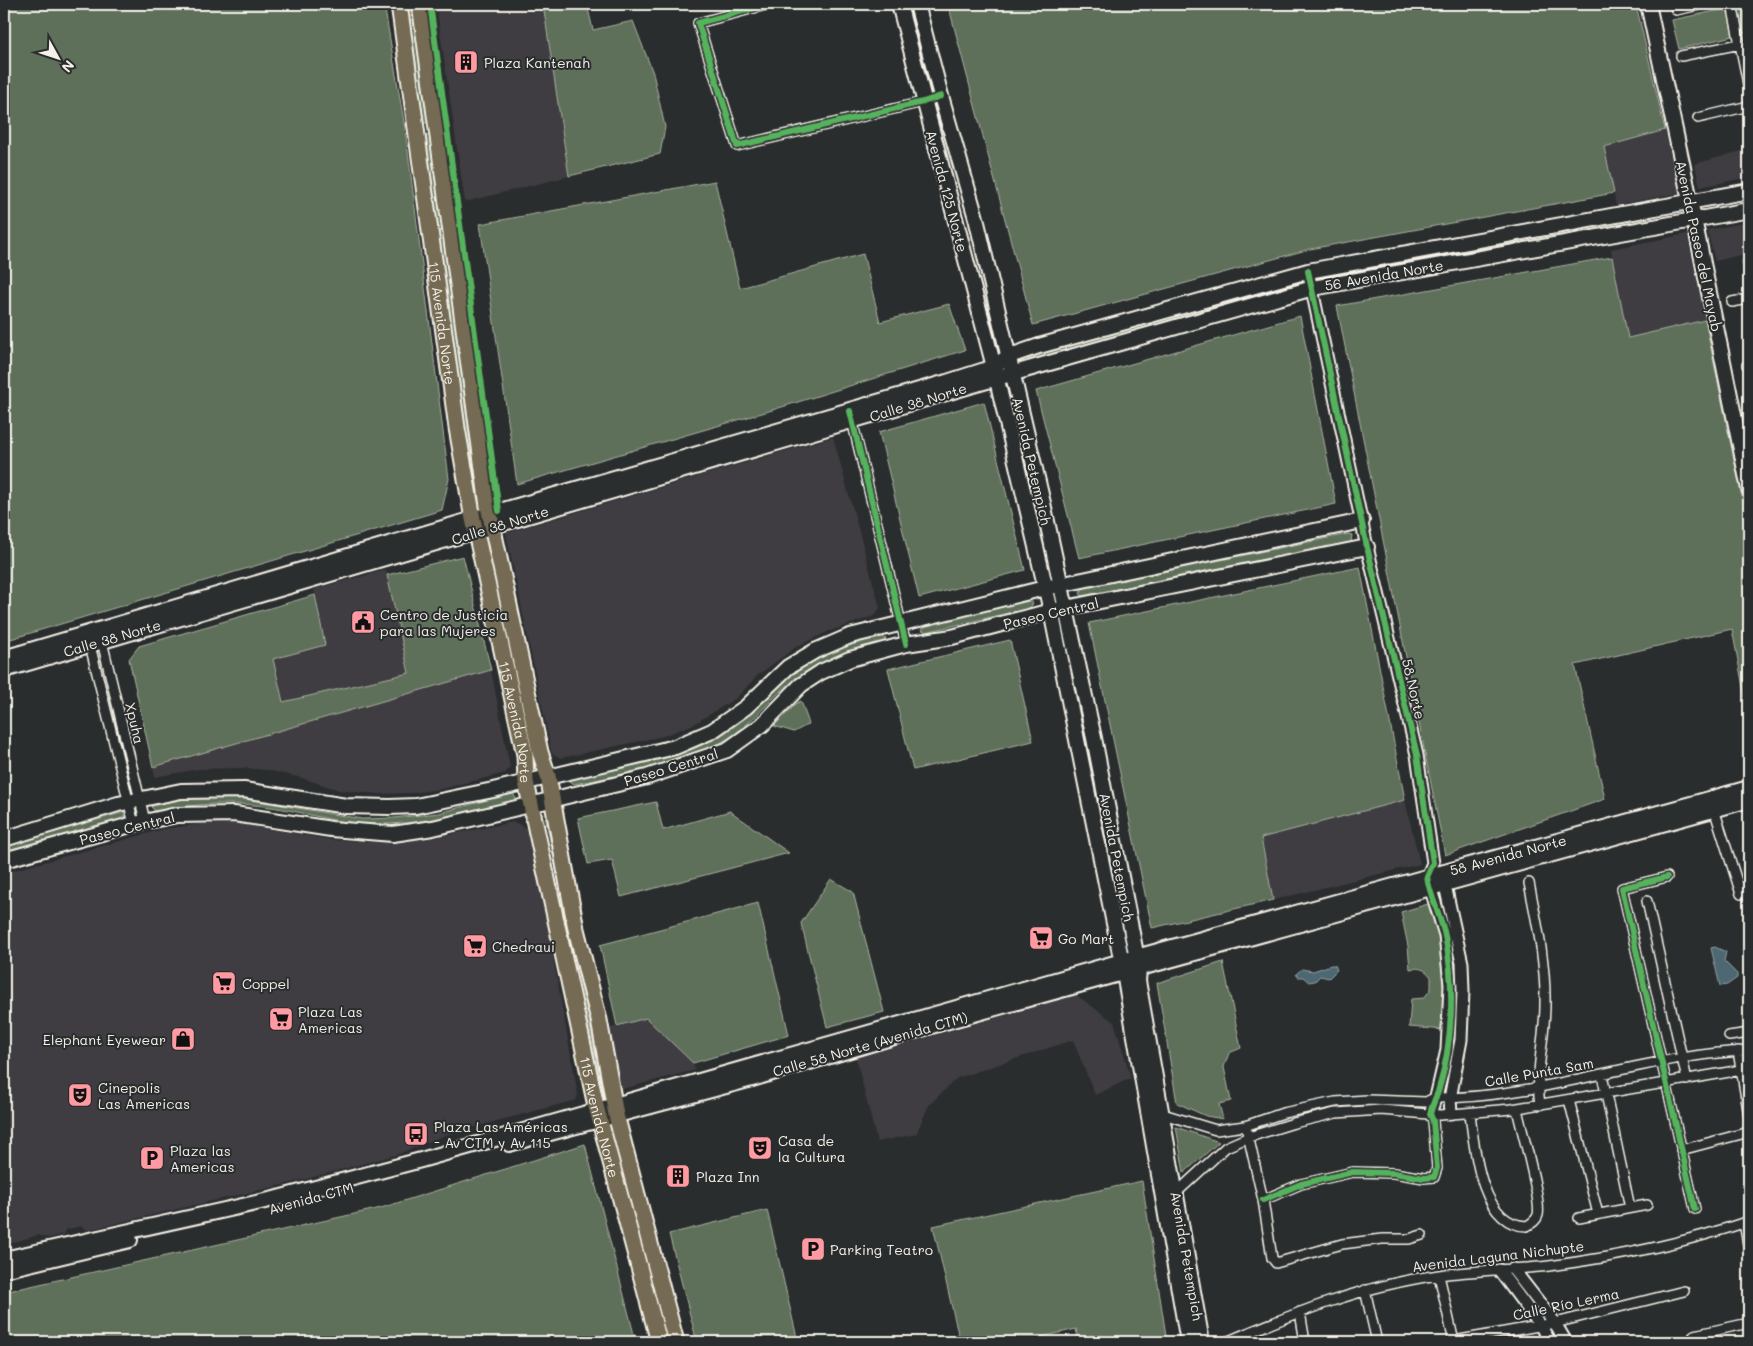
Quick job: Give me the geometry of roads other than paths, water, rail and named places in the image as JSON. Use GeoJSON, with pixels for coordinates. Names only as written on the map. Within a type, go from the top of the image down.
{"type":"FeatureCollection","features":[{"type":"Feature","properties":{"kind":"main road","name":"115 Avenida Norte"},"geometry":{"type":"LineString","coordinates":[[399,4],[457,428],[475,525],[526,755],[526,782],[598,1114],[659,1342]]}},
{"type":"Feature","properties":{"kind":"main road","name":"115 Avenida Norte"},"geometry":{"type":"LineString","coordinates":[[420,4],[490,521],[540,752],[548,776],[576,929],[599,1020],[615,1110],[676,1342]]}},
{"type":"Feature","properties":{"kind":"main road","name":"Avenida 125 Norte"},"geometry":{"type":"LineString","coordinates":[[899,4],[996,372]]}},
{"type":"Feature","properties":{"kind":"main road","name":"Avenida 125 Norte"},"geometry":{"type":"LineString","coordinates":[[917,4],[940,96],[976,218],[1012,375]]}},
{"type":"Feature","properties":{"kind":"main road","name":"Avenida Paseo del Mayab"},"geometry":{"type":"LineString","coordinates":[[1648,4],[1747,471],[1749,489]]}},
{"type":"Feature","properties":{"kind":"main road"},"geometry":{"type":"LineString","coordinates":[[417,131],[436,128]]}},
{"type":"Feature","properties":{"kind":"main road","name":"56 Avenida Norte"},"geometry":{"type":"LineString","coordinates":[[1749,190],[1308,271],[1039,346],[1007,358],[996,372],[1012,375],[1212,315],[1313,288],[1749,210]]}},
{"type":"Feature","properties":{"kind":"main road","name":"56 Avenida Norte"},"geometry":{"type":"LineString","coordinates":[[993,287],[1001,296],[1012,340],[1016,345],[1039,346]]}},
{"type":"Feature","properties":{"kind":"main road","name":"Calle 38 Norte"},"geometry":{"type":"LineString","coordinates":[[4,658],[94,637],[996,372]]}},
{"type":"Feature","properties":{"kind":"main road","name":"Avenida Petempich"},"geometry":{"type":"LineString","coordinates":[[996,372],[1051,612],[1123,967],[1188,1342]]}},
{"type":"Feature","properties":{"kind":"main road","name":"Avenida Petempich"},"geometry":{"type":"LineString","coordinates":[[1012,375],[1094,738],[1138,963],[1138,981],[1202,1342]]}},
{"type":"Feature","properties":{"kind":"main road","name":"Paseo Central"},"geometry":{"type":"LineString","coordinates":[[4,839],[134,800],[181,791],[244,790],[346,806],[390,808],[416,806],[526,782],[675,747],[705,734],[746,707],[788,667],[815,651],[850,636],[1045,588],[1362,522]]}},
{"type":"Feature","properties":{"kind":"main road","name":"Paseo Central"},"geometry":{"type":"LineString","coordinates":[[4,860],[140,823],[177,815],[234,814],[331,829],[393,834],[433,828],[647,777],[727,750],[762,725],[801,685],[821,672],[850,659],[906,644],[952,637],[1051,612],[1367,547]]}},
{"type":"Feature","properties":{"kind":"main road","name":"Calle 38 Norte"},"geometry":{"type":"LineString","coordinates":[[4,670],[94,637]]}},
{"type":"Feature","properties":{"kind":"main road","name":"58 Avenida Norte"},"geometry":{"type":"LineString","coordinates":[[1440,873],[1749,788]]}},
{"type":"Feature","properties":{"kind":"main road","name":"58 Avenida Norte"},"geometry":{"type":"LineString","coordinates":[[1440,873],[1749,800]]}},
{"type":"Feature","properties":{"kind":"main road"},"geometry":{"type":"LineString","coordinates":[[1123,967],[1428,882],[1440,873]]}},
{"type":"Feature","properties":{"kind":"main road","name":"Calle 58 Norte (Avenida CTM)"},"geometry":{"type":"LineString","coordinates":[[615,1110],[1123,967]]}},
{"type":"Feature","properties":{"kind":"main road","name":"Avenida CTM"},"geometry":{"type":"LineString","coordinates":[[4,1259],[274,1199],[615,1110]]}},
{"type":"Feature","properties":{"kind":"main road","name":"Avenida CTM"},"geometry":{"type":"LineString","coordinates":[[4,1270],[276,1207],[598,1114]]}},
{"type":"Feature","properties":{"kind":"street"},"geometry":{"type":"LineString","coordinates":[[769,4],[698,23],[737,146],[924,102],[940,96]]}},
{"type":"Feature","properties":{"kind":"street"},"geometry":{"type":"LineString","coordinates":[[1676,10],[1704,4]]}},
{"type":"Feature","properties":{"kind":"street"},"geometry":{"type":"LineString","coordinates":[[1732,4],[1749,88]]}},
{"type":"Feature","properties":{"kind":"street"},"geometry":{"type":"LineString","coordinates":[[1681,56],[1740,44]]}},
{"type":"Feature","properties":{"kind":"street"},"geometry":{"type":"LineString","coordinates":[[1698,118],[1749,106]]}},
{"type":"Feature","properties":{"kind":"street","name":"58 Norte"},"geometry":{"type":"LineString","coordinates":[[1308,271],[1367,547],[1462,963],[1461,1040],[1450,1098],[1451,1113]]}},
{"type":"Feature","properties":{"kind":"street"},"geometry":{"type":"LineString","coordinates":[[1732,302],[1749,298]]}},
{"type":"Feature","properties":{"kind":"street"},"geometry":{"type":"LineString","coordinates":[[851,416],[906,644]]}},
{"type":"Feature","properties":{"kind":"street","name":"Xpuha"},"geometry":{"type":"LineString","coordinates":[[94,637],[140,823]]}},
{"type":"Feature","properties":{"kind":"street"},"geometry":{"type":"LineString","coordinates":[[1714,809],[1740,894]]}},
{"type":"Feature","properties":{"kind":"street"},"geometry":{"type":"LineString","coordinates":[[1263,1200],[1301,1184],[1332,1175],[1352,1172],[1394,1173],[1424,1178],[1434,1177],[1437,1168],[1433,1120],[1430,1114],[1434,1098],[1438,1094],[1447,1050],[1450,967],[1445,935],[1428,882],[1440,873]]}},
{"type":"Feature","properties":{"kind":"street"},"geometry":{"type":"LineString","coordinates":[[1667,877],[1622,888],[1695,1209]]}},
{"type":"Feature","properties":{"kind":"street"},"geometry":{"type":"LineString","coordinates":[[1529,883],[1542,946],[1546,1005],[1537,1086],[1540,1105]]}},
{"type":"Feature","properties":{"kind":"street"},"geometry":{"type":"LineString","coordinates":[[1648,901],[1687,1080]]}},
{"type":"Feature","properties":{"kind":"street"},"geometry":{"type":"LineString","coordinates":[[1450,967],[1462,963]]}},
{"type":"Feature","properties":{"kind":"street"},"geometry":{"type":"LineString","coordinates":[[1729,1036],[1749,1033]]}},
{"type":"Feature","properties":{"kind":"street"},"geometry":{"type":"LineString","coordinates":[[1738,1051],[1749,1116]]}},
{"type":"Feature","properties":{"kind":"street","name":"Calle Punta Sam"},"geometry":{"type":"LineString","coordinates":[[1163,1114],[1216,1130],[1245,1126],[1283,1113],[1335,1102],[1367,1100],[1426,1102],[1434,1098],[1510,1093],[1537,1086],[1682,1059],[1749,1051]]}},
{"type":"Feature","properties":{"kind":"street"},"geometry":{"type":"LineString","coordinates":[[1175,1194],[1226,1147],[1249,1137],[1294,1123],[1336,1113],[1381,1110],[1440,1115],[1470,1113],[1540,1105],[1742,1070]]}},
{"type":"Feature","properties":{"kind":"street"},"geometry":{"type":"LineString","coordinates":[[1602,1075],[1630,1208]]}},
{"type":"Feature","properties":{"kind":"street"},"geometry":{"type":"LineString","coordinates":[[1569,1100],[1598,1214]]}},
{"type":"Feature","properties":{"kind":"street"},"geometry":{"type":"LineString","coordinates":[[1470,1113],[1477,1166],[1484,1188],[1493,1204],[1511,1222],[1527,1226],[1534,1222],[1538,1215],[1537,1198],[1517,1108]]}},
{"type":"Feature","properties":{"kind":"street"},"geometry":{"type":"LineString","coordinates":[[1245,1126],[1263,1200],[1272,1258],[1276,1263],[1342,1244],[1382,1239],[1409,1239],[1422,1235]]}},
{"type":"Feature","properties":{"kind":"street"},"geometry":{"type":"LineString","coordinates":[[1681,1150],[1749,1132]]}},
{"type":"Feature","properties":{"kind":"street"},"geometry":{"type":"LineString","coordinates":[[1579,1218],[1648,1205]]}},
{"type":"Feature","properties":{"kind":"street"},"geometry":{"type":"LineString","coordinates":[[1746,1222],[1749,1250]]}},
{"type":"Feature","properties":{"kind":"street","name":"Avenida Laguna Nichupte"},"geometry":{"type":"LineString","coordinates":[[1226,1342],[1300,1312],[1364,1290],[1439,1275],[1513,1269],[1602,1258],[1674,1244],[1746,1222]]}},
{"type":"Feature","properties":{"kind":"street"},"geometry":{"type":"LineString","coordinates":[[1513,1269],[1555,1323],[1566,1342]]}},
{"type":"Feature","properties":{"kind":"street"},"geometry":{"type":"LineString","coordinates":[[1499,1270],[1540,1325],[1550,1342]]}},
{"type":"Feature","properties":{"kind":"street"},"geometry":{"type":"LineString","coordinates":[[1439,1275],[1454,1342]]}},
{"type":"Feature","properties":{"kind":"street"},"geometry":{"type":"LineString","coordinates":[[1364,1290],[1377,1342]]}},
{"type":"Feature","properties":{"kind":"street","name":"Calle Río Lerma"},"geometry":{"type":"LineString","coordinates":[[1454,1342],[1555,1323],[1684,1291]]}},
{"type":"Feature","properties":{"kind":"street"},"geometry":{"type":"LineString","coordinates":[[1300,1312],[1305,1342]]}},
{"type":"Feature","properties":{"kind":"street"},"geometry":{"type":"LineString","coordinates":[[1694,1335],[1749,1323]]}},
{"type":"Feature","properties":{"kind":"water"},"geometry":{"type":"Polygon","coordinates":[[[1715,947],[1726,952],[1724,961],[1737,974],[1737,978],[1727,985],[1720,986],[1711,948],[1715,947]]]}},
{"type":"Feature","properties":{"kind":"water"},"geometry":{"type":"Polygon","coordinates":[[[1335,965],[1337,970],[1329,978],[1320,976],[1315,981],[1309,982],[1303,977],[1298,977],[1296,974],[1302,969],[1313,971],[1335,965]]]}},
{"type":"Feature","properties":{"kind":"place","name":"Plaza Kantenah"},"geometry":{"type":"Point","coordinates":[466,62]}},
{"type":"Feature","properties":{"kind":"place","name":"Centro de Justicia para las Mujeres"},"geometry":{"type":"Point","coordinates":[363,622]}},
{"type":"Feature","properties":{"kind":"place","name":"Go Mart"},"geometry":{"type":"Point","coordinates":[1041,938]}},
{"type":"Feature","properties":{"kind":"place","name":"Chedraui"},"geometry":{"type":"Point","coordinates":[475,946]}},
{"type":"Feature","properties":{"kind":"place","name":"Coppel"},"geometry":{"type":"Point","coordinates":[224,983]}},
{"type":"Feature","properties":{"kind":"place","name":"Plaza Las Americas"},"geometry":{"type":"Point","coordinates":[281,1019]}},
{"type":"Feature","properties":{"kind":"place","name":"Elephant Eyewear"},"geometry":{"type":"Point","coordinates":[183,1039]}},
{"type":"Feature","properties":{"kind":"place","name":"Cinepolis Las Americas"},"geometry":{"type":"Point","coordinates":[80,1095]}},
{"type":"Feature","properties":{"kind":"place","name":"Plaza Las Américas - Av CTM y Av 115"},"geometry":{"type":"Point","coordinates":[416,1134]}},
{"type":"Feature","properties":{"kind":"place","name":"Casa de la Cultura"},"geometry":{"type":"Point","coordinates":[760,1148]}},
{"type":"Feature","properties":{"kind":"place","name":"Plaza las Americas"},"geometry":{"type":"Point","coordinates":[152,1158]}},
{"type":"Feature","properties":{"kind":"place","name":"Plaza Inn"},"geometry":{"type":"Point","coordinates":[678,1176]}},
{"type":"Feature","properties":{"kind":"place","name":"Parking Teatro"},"geometry":{"type":"Point","coordinates":[813,1249]}}]}
